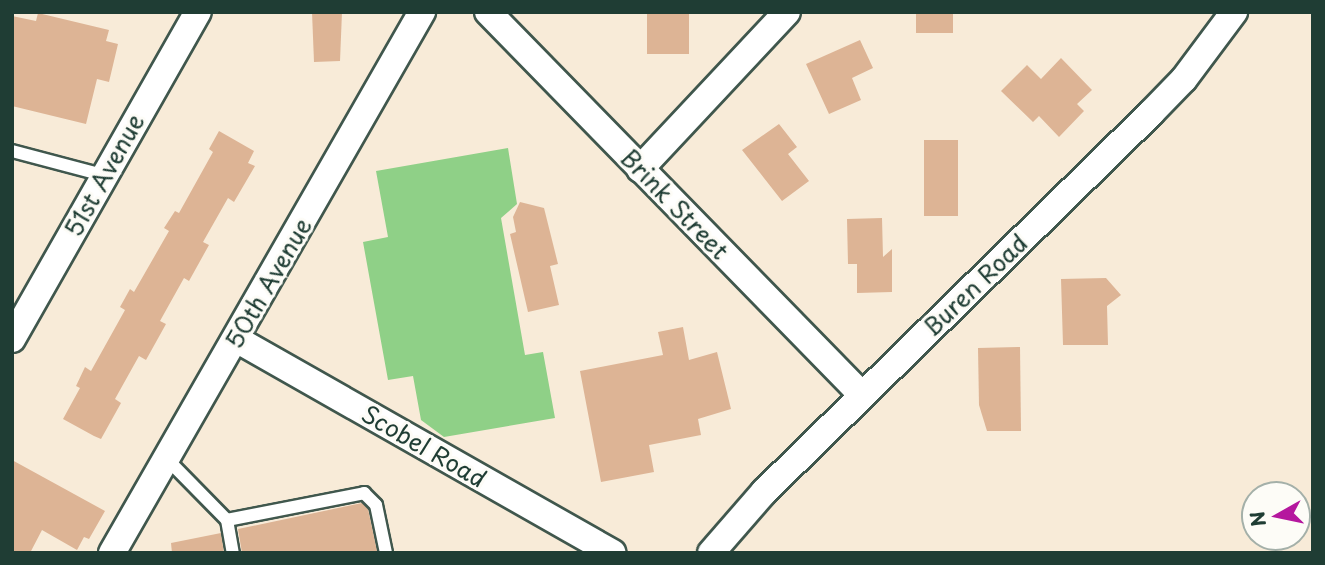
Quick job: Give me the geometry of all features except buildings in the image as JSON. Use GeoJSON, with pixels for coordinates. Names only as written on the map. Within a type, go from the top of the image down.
{"type":"FeatureCollection","features":[{"type":"Feature","properties":{"kind":"street","name":"51st Avenue"},"geometry":{"type":"LineString","coordinates":[[12,339],[198,12]]}},
{"type":"Feature","properties":{"kind":"street","name":"50th Avenue"},"geometry":{"type":"LineString","coordinates":[[112,553],[422,12]]}},
{"type":"Feature","properties":{"kind":"street","name":"Brink Street"},"geometry":{"type":"LineString","coordinates":[[488,12],[862,395]]}},
{"type":"Feature","properties":{"kind":"street"},"geometry":{"type":"LineString","coordinates":[[640,169],[787,12]]}},
{"type":"Feature","properties":{"kind":"street","name":"Buren Road"},"geometry":{"type":"LineString","coordinates":[[710,553],[764,492],[1184,79],[1234,12]]}},
{"type":"Feature","properties":{"kind":"street","name":"Scobel Road"},"geometry":{"type":"LineString","coordinates":[[236,339],[612,553]]}},
{"type":"Feature","properties":{"kind":"lane"},"geometry":{"type":"LineString","coordinates":[[12,151],[103,176]]}},
{"type":"Feature","properties":{"kind":"lane"},"geometry":{"type":"LineString","coordinates":[[167,459],[227,520],[233,553]]}},
{"type":"Feature","properties":{"kind":"lane"},"geometry":{"type":"LineString","coordinates":[[227,520],[364,493],[376,505],[386,553]]}},
{"type":"Feature","properties":{"kind":"green space"},"geometry":{"type":"Polygon","coordinates":[[[508,148],[517,204],[501,218],[525,355],[543,352],[555,418],[444,437],[421,420],[413,376],[388,380],[363,242],[388,237],[376,171],[508,148]]]}}]}
